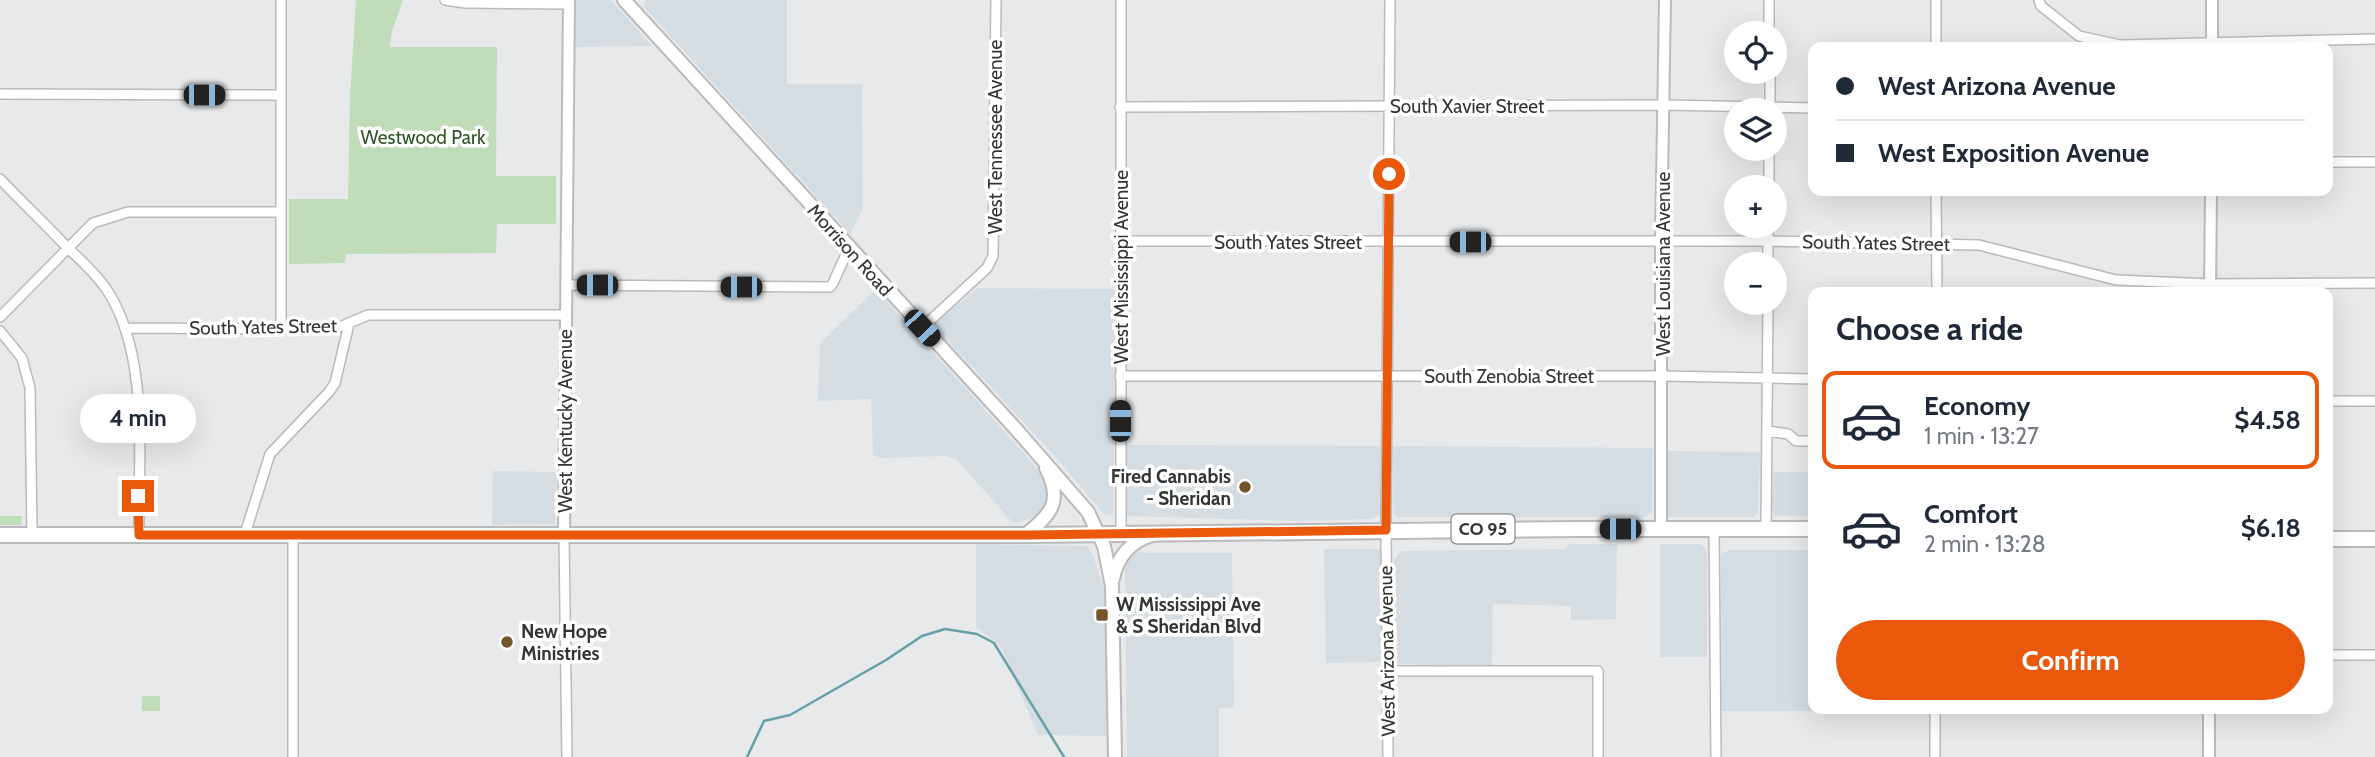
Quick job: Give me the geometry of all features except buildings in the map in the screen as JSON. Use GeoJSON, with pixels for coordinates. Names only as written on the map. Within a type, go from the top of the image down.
{"type":"FeatureCollection","features":[{"type":"Feature","properties":{"kind":"main road","name":"Morrison Road"},"geometry":{"type":"LineString","coordinates":[[624,0],[1078,498],[1100,534]]}},
{"type":"Feature","properties":{"kind":"main road"},"geometry":{"type":"LineString","coordinates":[[1025,535],[1047,516],[1054,502],[1052,482],[1039,455]]}},
{"type":"Feature","properties":{"kind":"main road","name":"CO 95"},"geometry":{"type":"LineString","coordinates":[[0,535],[1025,535],[1386,530],[1808,529]]}},
{"type":"Feature","properties":{"kind":"main road"},"geometry":{"type":"LineString","coordinates":[[1112,586],[1116,566],[1125,552],[1138,540],[1157,533]]}},
{"type":"Feature","properties":{"kind":"main road"},"geometry":{"type":"LineString","coordinates":[[1100,534],[1112,586],[1115,757]]}},
{"type":"Feature","properties":{"kind":"main road"},"geometry":{"type":"LineString","coordinates":[[2333,540],[2375,539]]}},
{"type":"Feature","properties":{"kind":"street"},"geometry":{"type":"LineString","coordinates":[[281,0],[281,329]]}},
{"type":"Feature","properties":{"kind":"street"},"geometry":{"type":"LineString","coordinates":[[445,0],[465,3],[569,2]]}},
{"type":"Feature","properties":{"kind":"street","name":"West Tennessee Avenue"},"geometry":{"type":"LineString","coordinates":[[922,328],[987,268],[993,256],[996,0]]}},
{"type":"Feature","properties":{"kind":"street","name":"West Mississippi Avenue"},"geometry":{"type":"LineString","coordinates":[[1121,0],[1121,534]]}},
{"type":"Feature","properties":{"kind":"street","name":"West Arizona Avenue"},"geometry":{"type":"LineString","coordinates":[[1388,757],[1386,530],[1390,0]]}},
{"type":"Feature","properties":{"kind":"street","name":"West Louisiana Avenue"},"geometry":{"type":"LineString","coordinates":[[1661,529],[1661,242],[1665,0]]}},
{"type":"Feature","properties":{"kind":"street"},"geometry":{"type":"LineString","coordinates":[[1769,0],[1769,21]]}},
{"type":"Feature","properties":{"kind":"street"},"geometry":{"type":"LineString","coordinates":[[1936,0],[1936,42]]}},
{"type":"Feature","properties":{"kind":"street"},"geometry":{"type":"LineString","coordinates":[[2039,0],[2041,6],[2079,36],[2106,42]]}},
{"type":"Feature","properties":{"kind":"street"},"geometry":{"type":"LineString","coordinates":[[2212,0],[2212,42]]}},
{"type":"Feature","properties":{"kind":"street","name":"West Kentucky Avenue"},"geometry":{"type":"LineString","coordinates":[[567,757],[564,536],[569,2]]}},
{"type":"Feature","properties":{"kind":"street"},"geometry":{"type":"LineString","coordinates":[[2294,42],[2375,39]]}},
{"type":"Feature","properties":{"kind":"street"},"geometry":{"type":"LineString","coordinates":[[0,93],[281,95]]}},
{"type":"Feature","properties":{"kind":"street","name":"South Xavier Street"},"geometry":{"type":"LineString","coordinates":[[1120,107],[1665,105],[1724,107]]}},
{"type":"Feature","properties":{"kind":"street","name":"South Xavier Street"},"geometry":{"type":"LineString","coordinates":[[1787,109],[1808,108]]}},
{"type":"Feature","properties":{"kind":"street"},"geometry":{"type":"LineString","coordinates":[[2333,162],[2375,162]]}},
{"type":"Feature","properties":{"kind":"street"},"geometry":{"type":"LineString","coordinates":[[0,180],[94,273],[108,292],[126,328],[133,349],[138,389],[139,535]]}},
{"type":"Feature","properties":{"kind":"street"},"geometry":{"type":"LineString","coordinates":[[1937,196],[1937,287]]}},
{"type":"Feature","properties":{"kind":"street"},"geometry":{"type":"LineString","coordinates":[[2210,287],[2211,196]]}},
{"type":"Feature","properties":{"kind":"street"},"geometry":{"type":"LineString","coordinates":[[0,317],[93,223],[128,212],[280,212]]}},
{"type":"Feature","properties":{"kind":"street","name":"South Yates Street"},"geometry":{"type":"LineString","coordinates":[[1121,241],[1768,241],[1979,245],[2116,280],[2198,287]]}},
{"type":"Feature","properties":{"kind":"street"},"geometry":{"type":"LineString","coordinates":[[1768,241],[1768,252]]}},
{"type":"Feature","properties":{"kind":"street"},"geometry":{"type":"LineString","coordinates":[[566,285],[823,288],[833,284],[849,248]]}},
{"type":"Feature","properties":{"kind":"street","name":"South Yates Street"},"geometry":{"type":"LineString","coordinates":[[2243,287],[2375,283]]}},
{"type":"Feature","properties":{"kind":"street","name":"South Yates Street"},"geometry":{"type":"LineString","coordinates":[[126,328],[330,329],[368,315],[566,315]]}},
{"type":"Feature","properties":{"kind":"street"},"geometry":{"type":"LineString","coordinates":[[1766,529],[1769,315]]}},
{"type":"Feature","properties":{"kind":"street"},"geometry":{"type":"LineString","coordinates":[[245,534],[270,454],[335,383],[349,324]]}},
{"type":"Feature","properties":{"kind":"street"},"geometry":{"type":"LineString","coordinates":[[0,331],[22,358],[30,388],[32,535]]}},
{"type":"Feature","properties":{"kind":"street","name":"South Zenobia Street"},"geometry":{"type":"LineString","coordinates":[[1120,376],[1662,376],[1808,379]]}},
{"type":"Feature","properties":{"kind":"street"},"geometry":{"type":"LineString","coordinates":[[2333,401],[2375,401]]}},
{"type":"Feature","properties":{"kind":"street"},"geometry":{"type":"LineString","coordinates":[[1768,431],[1788,434],[1796,441],[1808,441]]}},
{"type":"Feature","properties":{"kind":"street"},"geometry":{"type":"LineString","coordinates":[[1714,529],[1716,757]]}},
{"type":"Feature","properties":{"kind":"street"},"geometry":{"type":"LineString","coordinates":[[293,534],[293,757]]}},
{"type":"Feature","properties":{"kind":"street"},"geometry":{"type":"LineString","coordinates":[[2333,655],[2375,655]]}},
{"type":"Feature","properties":{"kind":"street"},"geometry":{"type":"LineString","coordinates":[[1387,671],[1598,670],[1598,757]]}},
{"type":"Feature","properties":{"kind":"street"},"geometry":{"type":"LineString","coordinates":[[1935,714],[1935,757]]}},
{"type":"Feature","properties":{"kind":"street"},"geometry":{"type":"LineString","coordinates":[[2209,714],[2209,757]]}},
{"type":"Feature","properties":{"kind":"shaded area"},"geometry":{"type":"Polygon","coordinates":[[[575,0],[611,0],[652,46],[576,47],[575,0]]]}},
{"type":"Feature","properties":{"kind":"shaded area"},"geometry":{"type":"Polygon","coordinates":[[[645,0],[787,0],[787,84],[862,84],[863,209],[850,234],[644,7],[645,0]]]}},
{"type":"Feature","properties":{"kind":"shaded area"},"geometry":{"type":"Polygon","coordinates":[[[978,288],[1116,289],[1113,515],[1104,514],[1053,454],[948,341],[941,339],[934,331],[933,324],[978,288]]]}},
{"type":"Feature","properties":{"kind":"shaded area"},"geometry":{"type":"Polygon","coordinates":[[[876,289],[1046,478],[1050,498],[1043,516],[1013,523],[956,459],[945,456],[881,458],[873,455],[871,399],[818,401],[820,343],[876,289]]]}},
{"type":"Feature","properties":{"kind":"shaded area"},"geometry":{"type":"Polygon","coordinates":[[[1125,445],[1380,446],[1380,514],[1372,519],[1298,521],[1124,516],[1125,445]]]}},
{"type":"Feature","properties":{"kind":"shaded area"},"geometry":{"type":"Polygon","coordinates":[[[1393,446],[1653,448],[1652,512],[1646,517],[1396,517],[1393,446]]]}},
{"type":"Feature","properties":{"kind":"shaded area"},"geometry":{"type":"Polygon","coordinates":[[[1667,451],[1760,452],[1758,512],[1754,517],[1668,517],[1667,451]]]}},
{"type":"Feature","properties":{"kind":"shaded area"},"geometry":{"type":"Polygon","coordinates":[[[493,471],[557,472],[555,524],[492,525],[493,471]]]}},
{"type":"Feature","properties":{"kind":"shaded area"},"geometry":{"type":"Polygon","coordinates":[[[1773,472],[1808,472],[1808,516],[1775,516],[1772,511],[1773,472]]]}},
{"type":"Feature","properties":{"kind":"shaded area"},"geometry":{"type":"Polygon","coordinates":[[[976,544],[1087,546],[1093,555],[1105,592],[1108,736],[1038,735],[1000,645],[976,628],[976,544]]]}},
{"type":"Feature","properties":{"kind":"shaded area"},"geometry":{"type":"Polygon","coordinates":[[[1570,544],[1617,544],[1616,619],[1571,620],[1571,606],[1493,604],[1492,666],[1396,664],[1394,560],[1401,551],[1565,549],[1570,544]]]}},
{"type":"Feature","properties":{"kind":"shaded area"},"geometry":{"type":"Polygon","coordinates":[[[1660,544],[1700,544],[1707,553],[1707,657],[1660,657],[1660,544]]]}},
{"type":"Feature","properties":{"kind":"shaded area"},"geometry":{"type":"Polygon","coordinates":[[[1324,549],[1380,549],[1383,662],[1326,663],[1324,549]]]}},
{"type":"Feature","properties":{"kind":"shaded area"},"geometry":{"type":"Polygon","coordinates":[[[1729,550],[1808,550],[1808,711],[1722,711],[1723,553],[1729,550]]]}},
{"type":"Feature","properties":{"kind":"shaded area"},"geometry":{"type":"Polygon","coordinates":[[[1140,551],[1232,553],[1234,708],[1219,708],[1219,757],[1127,757],[1125,566],[1130,557],[1140,551]]]}},
{"type":"Feature","properties":{"kind":"green space","name":"Westwood Park"},"geometry":{"type":"Polygon","coordinates":[[[356,0],[403,0],[392,31],[390,47],[497,47],[496,176],[556,176],[556,224],[497,224],[496,253],[346,254],[345,263],[289,264],[289,199],[348,199],[356,0]]]}},
{"type":"Feature","properties":{"kind":"green space"},"geometry":{"type":"Polygon","coordinates":[[[0,516],[22,516],[21,525],[0,525],[0,516]]]}},
{"type":"Feature","properties":{"kind":"green space"},"geometry":{"type":"Polygon","coordinates":[[[142,696],[160,696],[160,711],[142,711],[142,696]]]}},
{"type":"Feature","properties":{"kind":"waterway"},"geometry":{"type":"LineString","coordinates":[[747,757],[764,721],[790,715],[886,660],[922,636],[945,629],[977,634],[994,643],[1064,757]]}},
{"type":"Feature","properties":{"kind":"place","name":"Fired Cannabis - Sheridan"},"geometry":{"type":"Point","coordinates":[1245,487]}},
{"type":"Feature","properties":{"kind":"place","name":"W Mississippi Ave & S Sheridan Blvd"},"geometry":{"type":"Point","coordinates":[1102,615]}},
{"type":"Feature","properties":{"kind":"place","name":"New Hope Ministries"},"geometry":{"type":"Point","coordinates":[507,642]}},
{"type":"Feature","properties":{"kind":"route"},"geometry":{"type":"LineString","coordinates":[[138,496],[139,535],[1030,535],[1386,530],[1389,174]]}}]}
